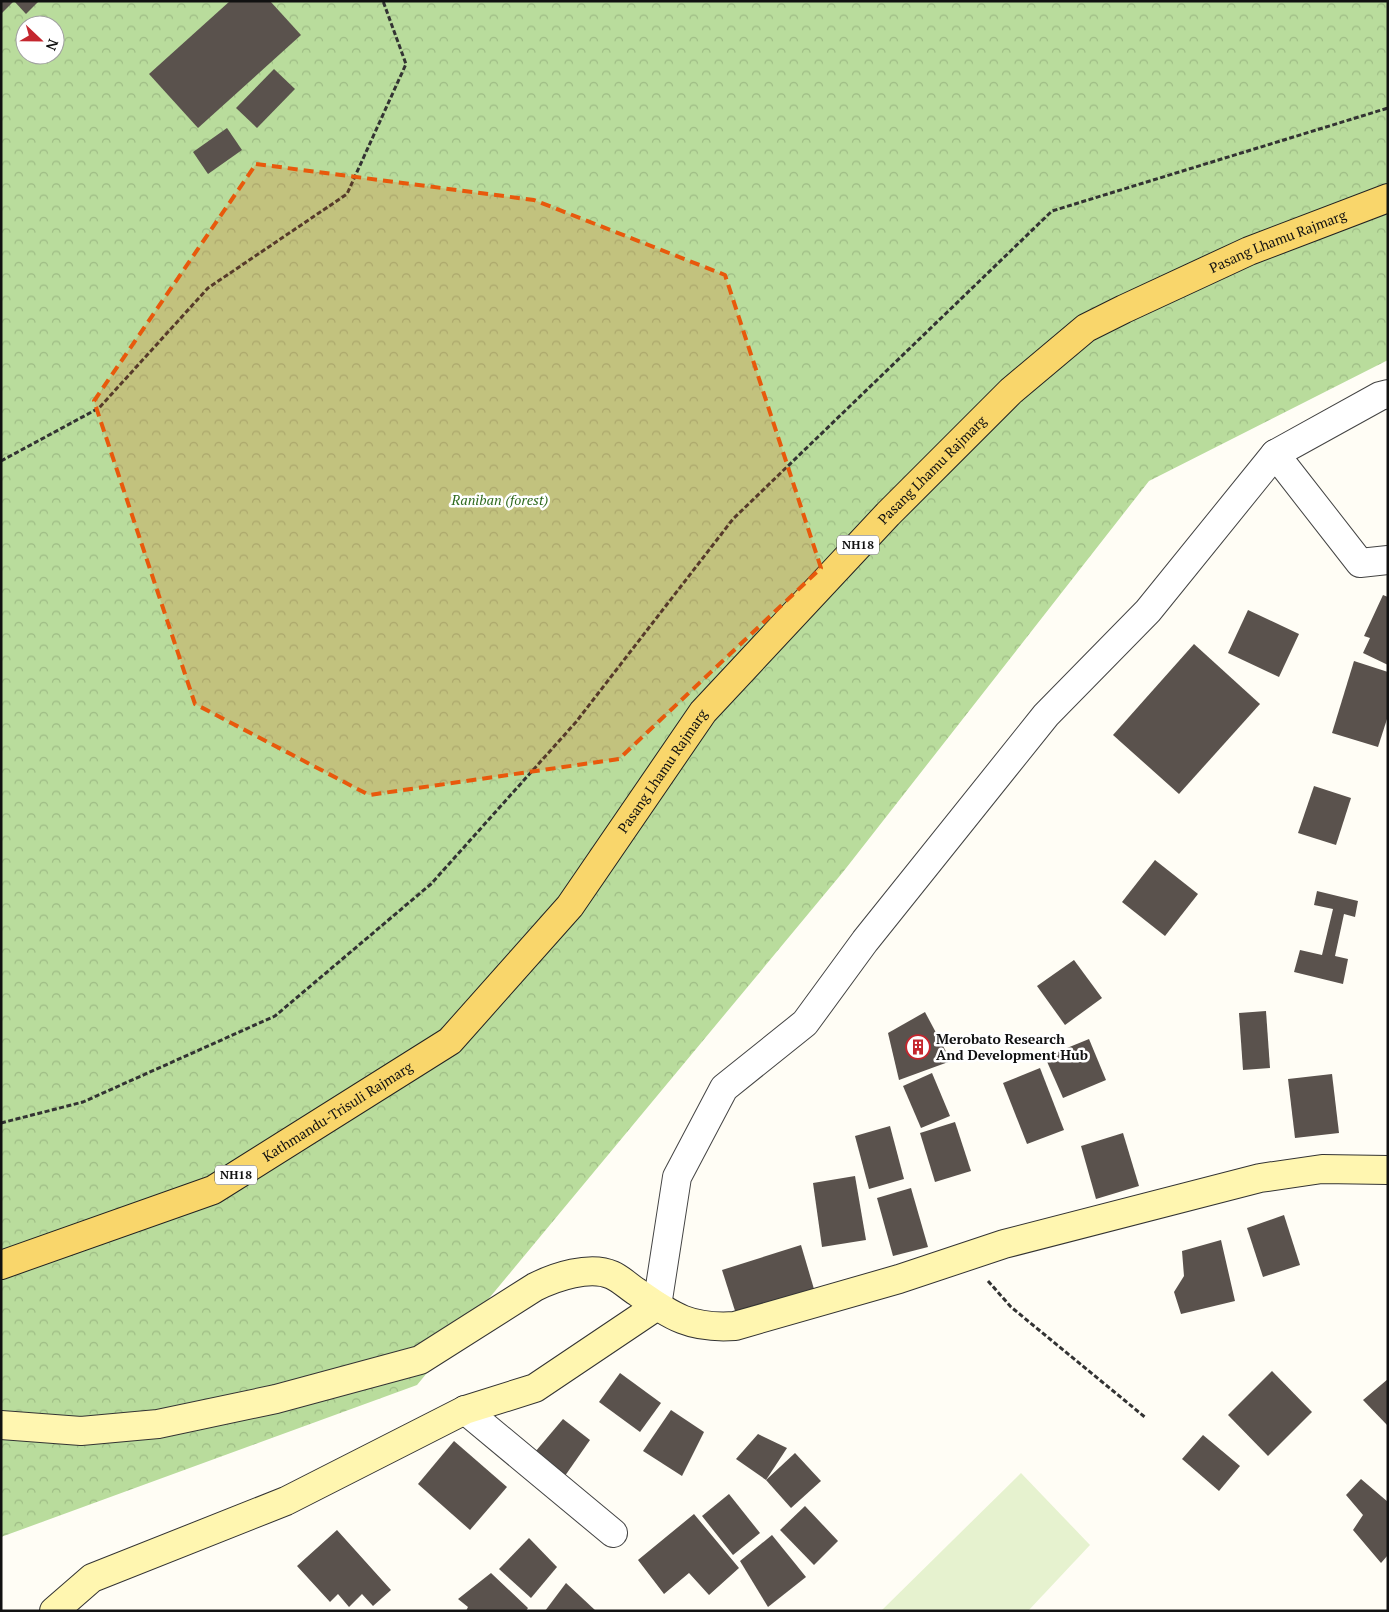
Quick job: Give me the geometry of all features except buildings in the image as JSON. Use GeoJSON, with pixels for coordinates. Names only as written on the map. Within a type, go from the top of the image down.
{"type":"FeatureCollection","features":[{"type":"Feature","properties":{"kind":"main road","name":"Pasang Lhamu Rajmarg"},"geometry":{"type":"LineString","coordinates":[[450,1041],[570,906],[703,712],[888,514],[1011,391],[1086,328],[1249,251],[1388,198]]}},
{"type":"Feature","properties":{"kind":"main road","name":"Kathmandu-Trisuli Rajmarg"},"geometry":{"type":"LineString","coordinates":[[1,1264],[213,1190],[450,1041]]}},
{"type":"Feature","properties":{"kind":"street"},"geometry":{"type":"LineString","coordinates":[[54,1611],[92,1578],[286,1501],[465,1410],[535,1388],[657,1306],[678,1177],[724,1088],[805,1023],[865,941],[1046,715],[1148,611],[1275,454],[1380,396],[1388,394]]}},
{"type":"Feature","properties":{"kind":"street"},"geometry":{"type":"LineString","coordinates":[[1275,454],[1360,563],[1388,560]]}},
{"type":"Feature","properties":{"kind":"street"},"geometry":{"type":"LineString","coordinates":[[1,1425],[81,1431],[158,1424],[276,1400],[420,1360],[535,1288],[553,1278],[572,1273],[612,1274],[674,1317],[694,1325],[714,1328],[735,1326],[900,1279],[1004,1244],[1260,1178],[1322,1169],[1388,1170]]}},
{"type":"Feature","properties":{"kind":"street"},"geometry":{"type":"LineString","coordinates":[[465,1410],[613,1533]]}},
{"type":"Feature","properties":{"kind":"path"},"geometry":{"type":"LineString","coordinates":[[1,461],[99,408],[208,288],[347,194],[406,64],[383,1]]}},
{"type":"Feature","properties":{"kind":"path"},"geometry":{"type":"LineString","coordinates":[[1,1123],[83,1102],[275,1016],[430,884],[576,722],[733,519],[1052,212],[1388,108]]}},
{"type":"Feature","properties":{"kind":"path"},"geometry":{"type":"LineString","coordinates":[[982,1252],[988,1282],[1011,1308],[1146,1418]]}},
{"type":"Feature","properties":{"kind":"highlighted area"},"geometry":{"type":"Polygon","coordinates":[[[256,164],[534,200],[725,275],[821,568],[619,759],[369,795],[195,704],[94,401],[256,164]]]}},
{"type":"Feature","properties":{"kind":"green space","name":"Raniban (forest)"},"geometry":{"type":"Polygon","coordinates":[[[1,1],[1388,1],[1388,360],[1149,481],[843,872],[417,1385],[1,1537],[1,1]]]}},
{"type":"Feature","properties":{"kind":"green space"},"geometry":{"type":"Polygon","coordinates":[[[1021,1473],[1090,1545],[1028,1611],[881,1611],[1021,1473]]]}},
{"type":"Feature","properties":{"kind":"place","name":"Merobato Research And Development Hub"},"geometry":{"type":"Point","coordinates":[918,1047]}}]}
